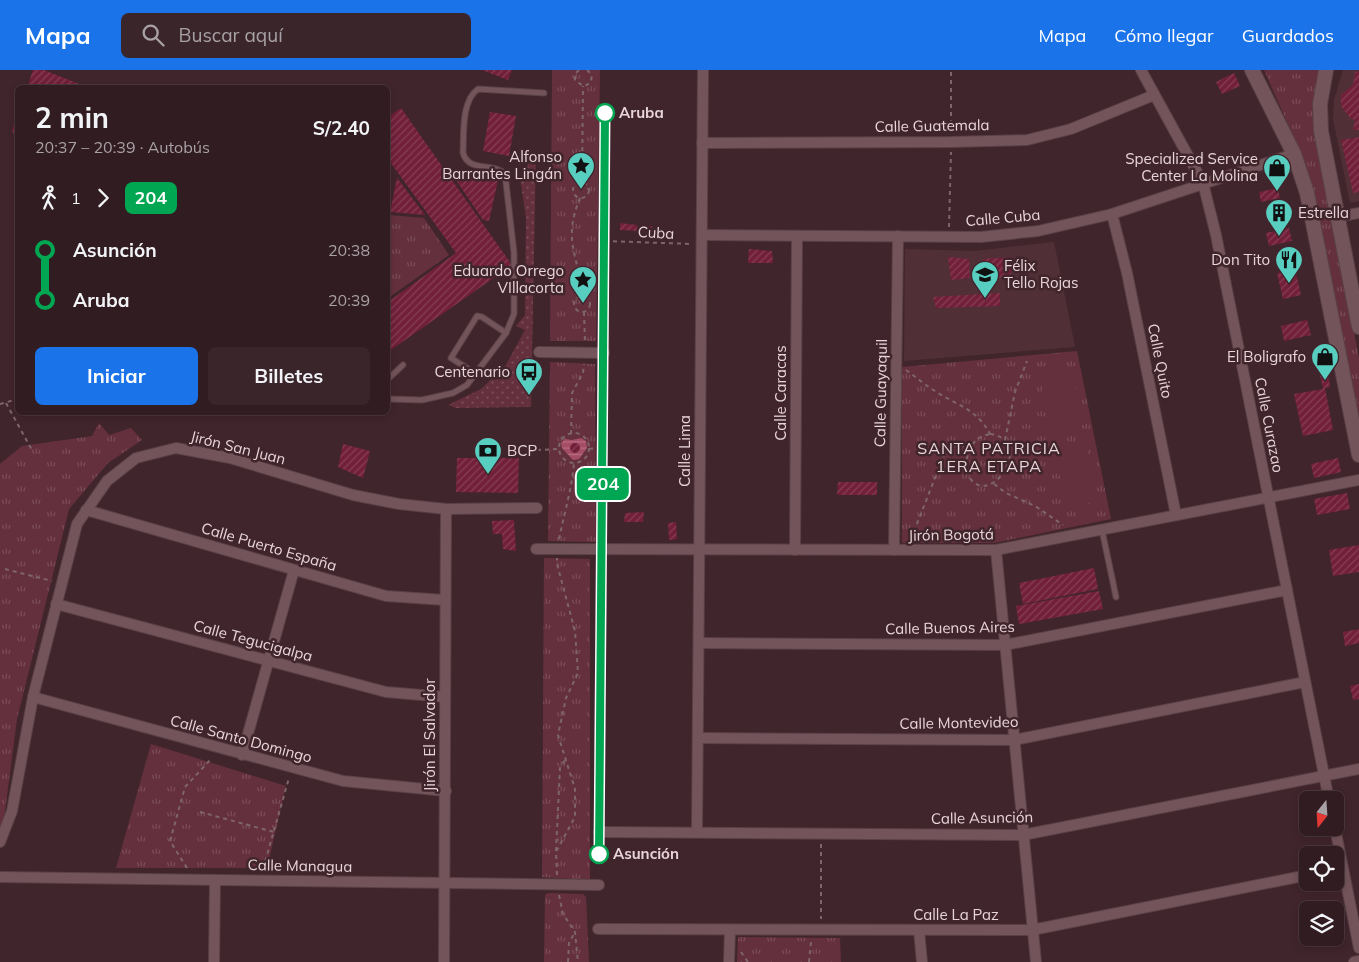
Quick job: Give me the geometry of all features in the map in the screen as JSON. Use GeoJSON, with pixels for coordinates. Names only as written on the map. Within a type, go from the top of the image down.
{"type":"FeatureCollection","features":[{"type":"Feature","properties":{"kind":"main road"},"geometry":{"type":"LineString","coordinates":[[1252,70],[1294,154],[1307,193],[1359,455]]}},
{"type":"Feature","properties":{"kind":"main road"},"geometry":{"type":"LineString","coordinates":[[1326,70],[1320,104],[1321,131],[1359,327]]}},
{"type":"Feature","properties":{"kind":"street","name":"Calle Lima"},"geometry":{"type":"LineString","coordinates":[[697,832],[703,70]]}},
{"type":"Feature","properties":{"kind":"street","name":"Calle Curazao"},"geometry":{"type":"LineString","coordinates":[[1141,70],[1204,183],[1218,244],[1328,791]]}},
{"type":"Feature","properties":{"kind":"street","name":"Calle Guatemala"},"geometry":{"type":"LineString","coordinates":[[702,143],[1027,140],[1071,129],[1113,114],[1154,95]]}},
{"type":"Feature","properties":{"kind":"street","name":"Calle Cuba"},"geometry":{"type":"LineString","coordinates":[[703,234],[1000,236],[1056,228],[1112,214],[1294,154]]}},
{"type":"Feature","properties":{"kind":"street"},"geometry":{"type":"LineString","coordinates":[[1338,218],[1359,213]]}},
{"type":"Feature","properties":{"kind":"street","name":"Calle Quito"},"geometry":{"type":"LineString","coordinates":[[1112,214],[1127,274],[1176,515]]}},
{"type":"Feature","properties":{"kind":"street","name":"Calle Caracas"},"geometry":{"type":"LineString","coordinates":[[795,550],[797,236]]}},
{"type":"Feature","properties":{"kind":"street","name":"Calle Guayaquil"},"geometry":{"type":"LineString","coordinates":[[894,550],[898,236]]}},
{"type":"Feature","properties":{"kind":"street"},"geometry":{"type":"LineString","coordinates":[[539,352],[604,353]]}},
{"type":"Feature","properties":{"kind":"street","name":"Jirón San Juan"},"geometry":{"type":"LineString","coordinates":[[0,842],[12,811],[32,697],[77,524],[107,481],[136,458],[176,448],[230,458],[353,495],[399,504],[446,509],[536,508]]}},
{"type":"Feature","properties":{"kind":"street","name":"Jirón Bogotá"},"geometry":{"type":"LineString","coordinates":[[536,549],[996,550],[1268,496],[1359,480]]}},
{"type":"Feature","properties":{"kind":"street","name":"Jirón El Salvador"},"geometry":{"type":"LineString","coordinates":[[444,962],[446,509]]}},
{"type":"Feature","properties":{"kind":"street","name":"Calle Puerto España"},"geometry":{"type":"LineString","coordinates":[[86,510],[386,596],[445,600]]}},
{"type":"Feature","properties":{"kind":"street"},"geometry":{"type":"LineString","coordinates":[[996,550],[1036,962]]}},
{"type":"Feature","properties":{"kind":"street"},"geometry":{"type":"LineString","coordinates":[[242,755],[294,570]]}},
{"type":"Feature","properties":{"kind":"street","name":"Calle Buenos Aires"},"geometry":{"type":"LineString","coordinates":[[698,643],[1005,645],[1287,590]]}},
{"type":"Feature","properties":{"kind":"street","name":"Calle Tegucigalpa"},"geometry":{"type":"LineString","coordinates":[[56,604],[386,692],[445,697]]}},
{"type":"Feature","properties":{"kind":"street","name":"Calle Montevideo"},"geometry":{"type":"LineString","coordinates":[[698,738],[1014,740],[1305,682]]}},
{"type":"Feature","properties":{"kind":"street","name":"Calle Santo Domingo"},"geometry":{"type":"LineString","coordinates":[[32,697],[343,781],[446,791]]}},
{"type":"Feature","properties":{"kind":"street","name":"Calle Asunción"},"geometry":{"type":"LineString","coordinates":[[599,832],[1023,835],[1359,769]]}},
{"type":"Feature","properties":{"kind":"street","name":"Calle Managua"},"geometry":{"type":"LineString","coordinates":[[0,877],[599,886]]}},
{"type":"Feature","properties":{"kind":"street","name":"Calle La Paz"},"geometry":{"type":"LineString","coordinates":[[598,929],[1032,930],[1299,877]]}},
{"type":"Feature","properties":{"kind":"street"},"geometry":{"type":"LineString","coordinates":[[214,962],[215,880]]}},
{"type":"Feature","properties":{"kind":"street"},"geometry":{"type":"LineString","coordinates":[[1344,889],[1359,948]]}},
{"type":"Feature","properties":{"kind":"street"},"geometry":{"type":"LineString","coordinates":[[729,962],[730,930]]}},
{"type":"Feature","properties":{"kind":"street"},"geometry":{"type":"LineString","coordinates":[[919,930],[922,962]]}},
{"type":"Feature","properties":{"kind":"street"},"geometry":{"type":"LineString","coordinates":[[1354,962],[1359,961]]}},
{"type":"Feature","properties":{"kind":"lane"},"geometry":{"type":"LineString","coordinates":[[390,399],[422,400],[453,393],[467,385],[506,333],[514,314],[514,253],[505,174],[500,169],[473,166],[465,160],[463,153],[467,105],[473,93],[478,89],[544,93]]}},
{"type":"Feature","properties":{"kind":"lane"},"geometry":{"type":"LineString","coordinates":[[476,374],[451,358],[477,316],[482,317],[506,333]]}},
{"type":"Feature","properties":{"kind":"lane"},"geometry":{"type":"LineString","coordinates":[[390,376],[403,365]]}},
{"type":"Feature","properties":{"kind":"lane"},"geometry":{"type":"LineString","coordinates":[[1102,530],[1116,596]]}},
{"type":"Feature","properties":{"kind":"path"},"geometry":{"type":"LineString","coordinates":[[579,70],[575,74],[575,80],[583,86]]}},
{"type":"Feature","properties":{"kind":"path"},"geometry":{"type":"LineString","coordinates":[[583,86],[591,80],[591,74],[587,70]]}},
{"type":"Feature","properties":{"kind":"path"},"geometry":{"type":"LineString","coordinates":[[582,296],[577,298],[574,305],[578,311],[584,312],[588,310],[590,302],[582,296],[572,248],[572,216],[580,198],[585,196],[589,190],[582,182],[583,86]]}},
{"type":"Feature","properties":{"kind":"path"},"geometry":{"type":"LineString","coordinates":[[580,198],[574,194],[573,189],[575,185],[582,182]]}},
{"type":"Feature","properties":{"kind":"path","name":"Cuba"},"geometry":{"type":"LineString","coordinates":[[605,241],[690,245],[703,234]]}},
{"type":"Feature","properties":{"kind":"path"},"geometry":{"type":"LineString","coordinates":[[571,434],[572,393],[583,374],[584,312]]}},
{"type":"Feature","properties":{"kind":"path"},"geometry":{"type":"LineString","coordinates":[[1006,440],[1015,392],[1027,361]]}},
{"type":"Feature","properties":{"kind":"path"},"geometry":{"type":"LineString","coordinates":[[902,367],[932,390],[970,410],[983,421],[990,434]]}},
{"type":"Feature","properties":{"kind":"path"},"geometry":{"type":"LineString","coordinates":[[0,404],[15,400]]}},
{"type":"Feature","properties":{"kind":"path"},"geometry":{"type":"LineString","coordinates":[[6,403],[33,452]]}},
{"type":"Feature","properties":{"kind":"path"},"geometry":{"type":"LineString","coordinates":[[571,434],[583,436],[589,450],[585,459],[574,463],[566,461],[560,449],[564,438],[571,434]]}},
{"type":"Feature","properties":{"kind":"path"},"geometry":{"type":"LineString","coordinates":[[994,484],[1005,472],[1010,449],[1006,440],[998,435],[990,434],[980,437],[971,448],[966,464],[969,477],[973,481],[983,484],[994,484],[1006,493],[1036,506],[1063,525]]}},
{"type":"Feature","properties":{"kind":"path"},"geometry":{"type":"LineString","coordinates":[[906,550],[946,450],[951,446],[960,445],[971,448]]}},
{"type":"Feature","properties":{"kind":"path"},"geometry":{"type":"LineString","coordinates":[[589,450],[603,447]]}},
{"type":"Feature","properties":{"kind":"path"},"geometry":{"type":"LineString","coordinates":[[536,450],[560,449]]}},
{"type":"Feature","properties":{"kind":"path"},"geometry":{"type":"LineString","coordinates":[[556,852],[575,817],[575,789],[558,734],[566,698],[578,673],[575,631],[556,564],[567,496],[573,479],[574,463]]}},
{"type":"Feature","properties":{"kind":"path"},"geometry":{"type":"LineString","coordinates":[[6,569],[61,583]]}},
{"type":"Feature","properties":{"kind":"path"},"geometry":{"type":"LineString","coordinates":[[188,868],[170,841],[185,787],[211,759]]}},
{"type":"Feature","properties":{"kind":"path"},"geometry":{"type":"LineString","coordinates":[[565,760],[560,768],[556,852],[557,884],[563,914],[575,932],[578,962]]}},
{"type":"Feature","properties":{"kind":"path"},"geometry":{"type":"LineString","coordinates":[[260,881],[291,768]]}},
{"type":"Feature","properties":{"kind":"path"},"geometry":{"type":"LineString","coordinates":[[200,812],[274,832]]}},
{"type":"Feature","properties":{"kind":"path"},"geometry":{"type":"LineString","coordinates":[[820,834],[822,930]]}},
{"type":"Feature","properties":{"kind":"path"},"geometry":{"type":"LineString","coordinates":[[568,962],[568,943],[575,932]]}},
{"type":"Feature","properties":{"kind":"path"},"geometry":{"type":"LineString","coordinates":[[809,962],[811,942]]}},
{"type":"Feature","properties":{"kind":"shaded area"},"geometry":{"type":"Polygon","coordinates":[[[1343,70],[1359,70],[1359,201],[1350,203],[1333,119],[1334,100],[1343,70]]]}},
{"type":"Feature","properties":{"kind":"shaded area","name":"Félix Tello Rojas"},"geometry":{"type":"Polygon","coordinates":[[[1054,242],[1075,347],[904,361],[905,249],[974,251],[1054,242]]]}},
{"type":"Feature","properties":{"kind":"shaded area"},"geometry":{"type":"Polygon","coordinates":[[[581,438],[586,441],[587,448],[579,459],[573,460],[562,448],[561,443],[565,439],[581,438]]]}},
{"type":"Feature","properties":{"kind":"green space"},"geometry":{"type":"Polygon","coordinates":[[[552,70],[600,70],[596,341],[550,341],[552,70]]]}},
{"type":"Feature","properties":{"kind":"green space"},"geometry":{"type":"Polygon","coordinates":[[[1264,70],[1321,70],[1315,89],[1314,127],[1359,358],[1359,424],[1298,147],[1264,70]]]}},
{"type":"Feature","properties":{"kind":"green space"},"geometry":{"type":"Polygon","coordinates":[[[536,152],[531,407],[456,408],[448,405],[481,389],[506,365],[525,330],[516,326],[525,315],[526,218],[520,177],[536,152]]]}},
{"type":"Feature","properties":{"kind":"green space"},"geometry":{"type":"Polygon","coordinates":[[[390,215],[424,218],[449,255],[390,297],[390,215]]]}},
{"type":"Feature","properties":{"kind":"green space"},"geometry":{"type":"Polygon","coordinates":[[[1077,351],[1111,519],[994,543],[902,543],[902,367],[1077,351]]]}},
{"type":"Feature","properties":{"kind":"green space"},"geometry":{"type":"Polygon","coordinates":[[[550,362],[595,364],[596,542],[548,541],[550,362]]]}},
{"type":"Feature","properties":{"kind":"green space"},"geometry":{"type":"Polygon","coordinates":[[[1071,369],[1082,426],[1051,432],[1040,375],[1071,369]]]}},
{"type":"Feature","properties":{"kind":"green space"},"geometry":{"type":"Polygon","coordinates":[[[99,423],[109,435],[131,428],[142,440],[108,463],[69,509],[17,719],[4,818],[0,829],[0,464],[22,446],[92,436],[99,423]]]}},
{"type":"Feature","properties":{"kind":"green space"},"geometry":{"type":"Polygon","coordinates":[[[1086,445],[1097,501],[1067,508],[1055,451],[1086,445]]]}},
{"type":"Feature","properties":{"kind":"green space"},"geometry":{"type":"Polygon","coordinates":[[[544,558],[590,559],[590,880],[542,877],[544,558]]]}},
{"type":"Feature","properties":{"kind":"green space"},"geometry":{"type":"Polygon","coordinates":[[[151,744],[286,786],[267,868],[116,868],[151,744]]]}},
{"type":"Feature","properties":{"kind":"green space"},"geometry":{"type":"Polygon","coordinates":[[[548,893],[583,894],[586,897],[589,962],[544,962],[545,895],[548,893]]]}},
{"type":"Feature","properties":{"kind":"green space"},"geometry":{"type":"Polygon","coordinates":[[[738,937],[840,938],[841,962],[737,962],[738,937]]]}},
{"type":"Feature","properties":{"kind":"building"},"geometry":{"type":"Polygon","coordinates":[[[33,70],[44,70],[82,85],[28,85],[33,70]]]}},
{"type":"Feature","properties":{"kind":"building"},"geometry":{"type":"Polygon","coordinates":[[[482,70],[512,70],[508,80],[482,70]]]}},
{"type":"Feature","properties":{"kind":"building"},"geometry":{"type":"Polygon","coordinates":[[[1359,71],[1359,130],[1353,130],[1355,120],[1350,118],[1341,106],[1341,95],[1353,85],[1355,72],[1359,71]]]}},
{"type":"Feature","properties":{"kind":"building"},"geometry":{"type":"Polygon","coordinates":[[[1234,73],[1240,86],[1222,94],[1216,82],[1234,73]]]}},
{"type":"Feature","properties":{"kind":"building"},"geometry":{"type":"Polygon","coordinates":[[[401,108],[512,265],[390,351],[390,301],[456,253],[390,162],[390,116],[401,108]]]}},
{"type":"Feature","properties":{"kind":"building"},"geometry":{"type":"Polygon","coordinates":[[[490,112],[516,116],[509,156],[483,151],[490,112]]]}},
{"type":"Feature","properties":{"kind":"building"},"geometry":{"type":"Polygon","coordinates":[[[15,122],[15,138],[12,130],[15,122]]]}},
{"type":"Feature","properties":{"kind":"building"},"geometry":{"type":"Polygon","coordinates":[[[1359,137],[1359,192],[1353,193],[1341,140],[1359,137]]]}},
{"type":"Feature","properties":{"kind":"building"},"geometry":{"type":"Polygon","coordinates":[[[449,170],[498,180],[489,221],[483,220],[449,170]]]}},
{"type":"Feature","properties":{"kind":"building"},"geometry":{"type":"Polygon","coordinates":[[[397,178],[425,215],[390,212],[397,178]]]}},
{"type":"Feature","properties":{"kind":"building"},"geometry":{"type":"Polygon","coordinates":[[[1278,188],[1280,198],[1261,202],[1259,192],[1278,188]]]}},
{"type":"Feature","properties":{"kind":"building"},"geometry":{"type":"Polygon","coordinates":[[[620,223],[637,225],[638,231],[620,230],[620,223]]]}},
{"type":"Feature","properties":{"kind":"building"},"geometry":{"type":"Polygon","coordinates":[[[646,226],[652,226],[653,232],[644,231],[646,226]]]}},
{"type":"Feature","properties":{"kind":"building","name":"Estrella"},"geometry":{"type":"Polygon","coordinates":[[[1289,228],[1292,241],[1269,246],[1266,233],[1289,228]]]}},
{"type":"Feature","properties":{"kind":"building"},"geometry":{"type":"Polygon","coordinates":[[[749,249],[772,251],[773,263],[748,263],[749,249]]]}},
{"type":"Feature","properties":{"kind":"building"},"geometry":{"type":"Polygon","coordinates":[[[948,257],[969,259],[970,278],[951,280],[948,257]]]}},
{"type":"Feature","properties":{"kind":"building"},"geometry":{"type":"Polygon","coordinates":[[[1012,257],[1011,276],[983,280],[983,259],[1012,257]]]}},
{"type":"Feature","properties":{"kind":"building","name":"Don Tito"},"geometry":{"type":"Polygon","coordinates":[[[1295,269],[1301,295],[1283,299],[1277,273],[1295,269]]]}},
{"type":"Feature","properties":{"kind":"building"},"geometry":{"type":"Polygon","coordinates":[[[1000,293],[1000,306],[936,308],[933,297],[1000,293]]]}},
{"type":"Feature","properties":{"kind":"building"},"geometry":{"type":"Polygon","coordinates":[[[1307,320],[1311,335],[1284,341],[1281,326],[1307,320]]]}},
{"type":"Feature","properties":{"kind":"building"},"geometry":{"type":"Polygon","coordinates":[[[1328,374],[1330,387],[1325,388],[1333,430],[1303,436],[1294,394],[1323,389],[1320,375],[1328,374]]]}},
{"type":"Feature","properties":{"kind":"building"},"geometry":{"type":"Polygon","coordinates":[[[573,443],[577,443],[580,448],[579,452],[573,453],[570,450],[570,446],[573,443]]]}},
{"type":"Feature","properties":{"kind":"building"},"geometry":{"type":"Polygon","coordinates":[[[343,444],[370,451],[363,478],[338,467],[343,444]]]}},
{"type":"Feature","properties":{"kind":"building","name":"BCP"},"geometry":{"type":"Polygon","coordinates":[[[457,458],[519,458],[518,493],[456,492],[457,458]]]}},
{"type":"Feature","properties":{"kind":"building"},"geometry":{"type":"Polygon","coordinates":[[[1338,458],[1341,472],[1314,478],[1311,464],[1338,458]]]}},
{"type":"Feature","properties":{"kind":"building"},"geometry":{"type":"Polygon","coordinates":[[[838,482],[877,482],[877,495],[837,495],[838,482]]]}},
{"type":"Feature","properties":{"kind":"building"},"geometry":{"type":"Polygon","coordinates":[[[1347,493],[1350,509],[1317,515],[1314,499],[1347,493]]]}},
{"type":"Feature","properties":{"kind":"building"},"geometry":{"type":"Polygon","coordinates":[[[644,512],[643,522],[624,522],[625,513],[644,512]]]}},
{"type":"Feature","properties":{"kind":"building"},"geometry":{"type":"Polygon","coordinates":[[[514,520],[516,551],[503,549],[502,534],[493,534],[492,521],[514,520]]]}},
{"type":"Feature","properties":{"kind":"building"},"geometry":{"type":"Polygon","coordinates":[[[676,522],[677,539],[669,540],[668,523],[676,522]]]}},
{"type":"Feature","properties":{"kind":"building"},"geometry":{"type":"Polygon","coordinates":[[[1359,545],[1359,572],[1333,576],[1329,550],[1359,545]]]}},
{"type":"Feature","properties":{"kind":"building"},"geometry":{"type":"Polygon","coordinates":[[[1094,568],[1098,589],[1023,604],[1019,583],[1094,568]]]}},
{"type":"Feature","properties":{"kind":"building"},"geometry":{"type":"Polygon","coordinates":[[[1099,591],[1103,609],[1019,624],[1016,606],[1099,591]]]}},
{"type":"Feature","properties":{"kind":"building"},"geometry":{"type":"Polygon","coordinates":[[[1359,629],[1359,643],[1345,646],[1343,632],[1359,629]]]}},
{"type":"Feature","properties":{"kind":"building"},"geometry":{"type":"Polygon","coordinates":[[[1359,684],[1359,699],[1353,700],[1350,686],[1359,684]]]}},
{"type":"Feature","properties":{"kind":"bus line","name":"204"},"geometry":{"type":"LineString","coordinates":[[599,854],[603,549],[605,113]]}},
{"type":"Feature","properties":{"kind":"place","name":"Aruba"},"geometry":{"type":"Point","coordinates":[605,113]}},
{"type":"Feature","properties":{"kind":"place","name":"Alfonso Barrantes Lingán"},"geometry":{"type":"Point","coordinates":[581,190]}},
{"type":"Feature","properties":{"kind":"place","name":"Specialized Service Center La Molina"},"geometry":{"type":"Point","coordinates":[1277,192]}},
{"type":"Feature","properties":{"kind":"place","name":"Estrella"},"geometry":{"type":"Point","coordinates":[1279,237]}},
{"type":"Feature","properties":{"kind":"place","name":"Don Tito"},"geometry":{"type":"Point","coordinates":[1289,284]}},
{"type":"Feature","properties":{"kind":"place","name":"Félix Tello Rojas"},"geometry":{"type":"Point","coordinates":[985,299]}},
{"type":"Feature","properties":{"kind":"place","name":"Eduardo Orrego VIllacorta"},"geometry":{"type":"Point","coordinates":[583,304]}},
{"type":"Feature","properties":{"kind":"place","name":"El Boligrafo"},"geometry":{"type":"Point","coordinates":[1325,381]}},
{"type":"Feature","properties":{"kind":"place","name":"Centenario"},"geometry":{"type":"Point","coordinates":[529,396]}},
{"type":"Feature","properties":{"kind":"place","name":"BCP"},"geometry":{"type":"Point","coordinates":[488,475]}},
{"type":"Feature","properties":{"kind":"place","name":"Asunción"},"geometry":{"type":"Point","coordinates":[599,854]}},
{"type":"Feature","properties":{"kind":"district","name":"SANTA PATRICIA 1ERA ETAPA"},"geometry":{"type":"Point","coordinates":[989,457]}}]}
